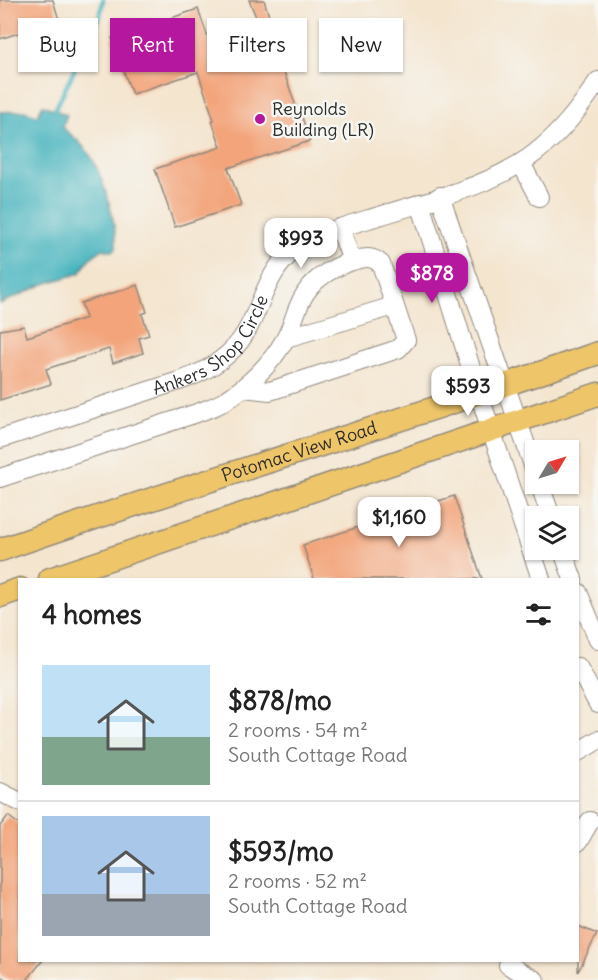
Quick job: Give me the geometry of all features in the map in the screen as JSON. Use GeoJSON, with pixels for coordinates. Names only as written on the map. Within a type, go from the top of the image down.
{"type":"FeatureCollection","features":[{"type":"Feature","properties":{"kind":"main road","name":"Potomac View Road"},"geometry":{"type":"LineString","coordinates":[[0,550],[598,353]]}},
{"type":"Feature","properties":{"kind":"main road"},"geometry":{"type":"LineString","coordinates":[[53,578],[598,394]]}},
{"type":"Feature","properties":{"kind":"main road"},"geometry":{"type":"LineString","coordinates":[[0,596],[18,590]]}},
{"type":"Feature","properties":{"kind":"street","name":"Ankers Shop Circle"},"geometry":{"type":"LineString","coordinates":[[0,439],[198,375],[219,362],[246,333],[265,289],[276,270],[292,252],[318,235],[473,185],[520,163],[562,129],[581,107],[598,81]]}},
{"type":"Feature","properties":{"kind":"street"},"geometry":{"type":"LineString","coordinates":[[520,163],[539,198]]}},
{"type":"Feature","properties":{"kind":"street"},"geometry":{"type":"LineString","coordinates":[[440,196],[525,443]]}},
{"type":"Feature","properties":{"kind":"street"},"geometry":{"type":"LineString","coordinates":[[420,203],[479,394],[541,578]]}},
{"type":"Feature","properties":{"kind":"street"},"geometry":{"type":"LineString","coordinates":[[340,228],[351,261]]}},
{"type":"Feature","properties":{"kind":"street"},"geometry":{"type":"LineString","coordinates":[[0,478],[197,413],[224,401],[243,388],[277,352],[286,338],[301,300],[309,287],[336,266],[351,261],[368,256],[381,264],[406,340],[398,349],[270,391],[243,388]]}},
{"type":"Feature","properties":{"kind":"street"},"geometry":{"type":"LineString","coordinates":[[286,338],[394,306]]}},
{"type":"Feature","properties":{"kind":"street"},"geometry":{"type":"LineString","coordinates":[[566,560],[573,578]]}},
{"type":"Feature","properties":{"kind":"street"},"geometry":{"type":"LineString","coordinates":[[579,594],[598,640]]}},
{"type":"Feature","properties":{"kind":"street"},"geometry":{"type":"LineString","coordinates":[[579,669],[598,704]]}},
{"type":"Feature","properties":{"kind":"street"},"geometry":{"type":"LineString","coordinates":[[579,751],[598,740]]}},
{"type":"Feature","properties":{"kind":"street"},"geometry":{"type":"LineString","coordinates":[[0,792],[18,801]]}},
{"type":"Feature","properties":{"kind":"street"},"geometry":{"type":"LineString","coordinates":[[579,840],[590,821]]}},
{"type":"Feature","properties":{"kind":"street"},"geometry":{"type":"LineString","coordinates":[[509,962],[508,965],[535,980]]}},
{"type":"Feature","properties":{"kind":"water"},"geometry":{"type":"Polygon","coordinates":[[[43,105],[67,115],[62,127],[84,147],[94,162],[110,205],[115,228],[116,249],[111,251],[103,249],[89,259],[80,273],[44,284],[0,304],[0,112],[25,111],[37,115],[43,105]]]}},
{"type":"Feature","properties":{"kind":"building"},"geometry":{"type":"Polygon","coordinates":[[[0,0],[53,0],[58,18],[18,18],[18,33],[0,39],[0,0]]]}},
{"type":"Feature","properties":{"kind":"building","name":"Reynolds Building (LR)"},"geometry":{"type":"Polygon","coordinates":[[[249,0],[264,0],[270,18],[256,18],[249,0]]]}},
{"type":"Feature","properties":{"kind":"building","name":"Reynolds Building (LR)"},"geometry":{"type":"Polygon","coordinates":[[[198,9],[207,35],[207,72],[284,72],[310,141],[228,168],[241,205],[175,227],[155,169],[221,147],[212,121],[214,120],[198,72],[132,94],[124,72],[195,72],[195,18],[171,18],[198,9]]]}},
{"type":"Feature","properties":{"kind":"building"},"geometry":{"type":"Polygon","coordinates":[[[138,285],[147,312],[142,314],[149,335],[139,338],[143,353],[113,363],[109,349],[46,369],[51,384],[0,400],[0,330],[24,326],[27,337],[86,318],[81,303],[138,285]]]}},
{"type":"Feature","properties":{"kind":"building"},"geometry":{"type":"Polygon","coordinates":[[[454,496],[482,578],[314,578],[303,545],[454,496]]]}},
{"type":"Feature","properties":{"kind":"building"},"geometry":{"type":"Polygon","coordinates":[[[8,816],[18,824],[18,962],[41,962],[27,980],[7,980],[0,975],[0,826],[8,816]]]}},
{"type":"Feature","properties":{"kind":"building"},"geometry":{"type":"Polygon","coordinates":[[[579,926],[597,934],[578,972],[579,962],[579,926]]]}},
{"type":"Feature","properties":{"kind":"waterway"},"geometry":{"type":"LineString","coordinates":[[55,110],[100,16],[103,0]]}},
{"type":"Feature","properties":{"kind":"place","name":"Reynolds Building (LR)"},"geometry":{"type":"Point","coordinates":[260,119]}}]}
